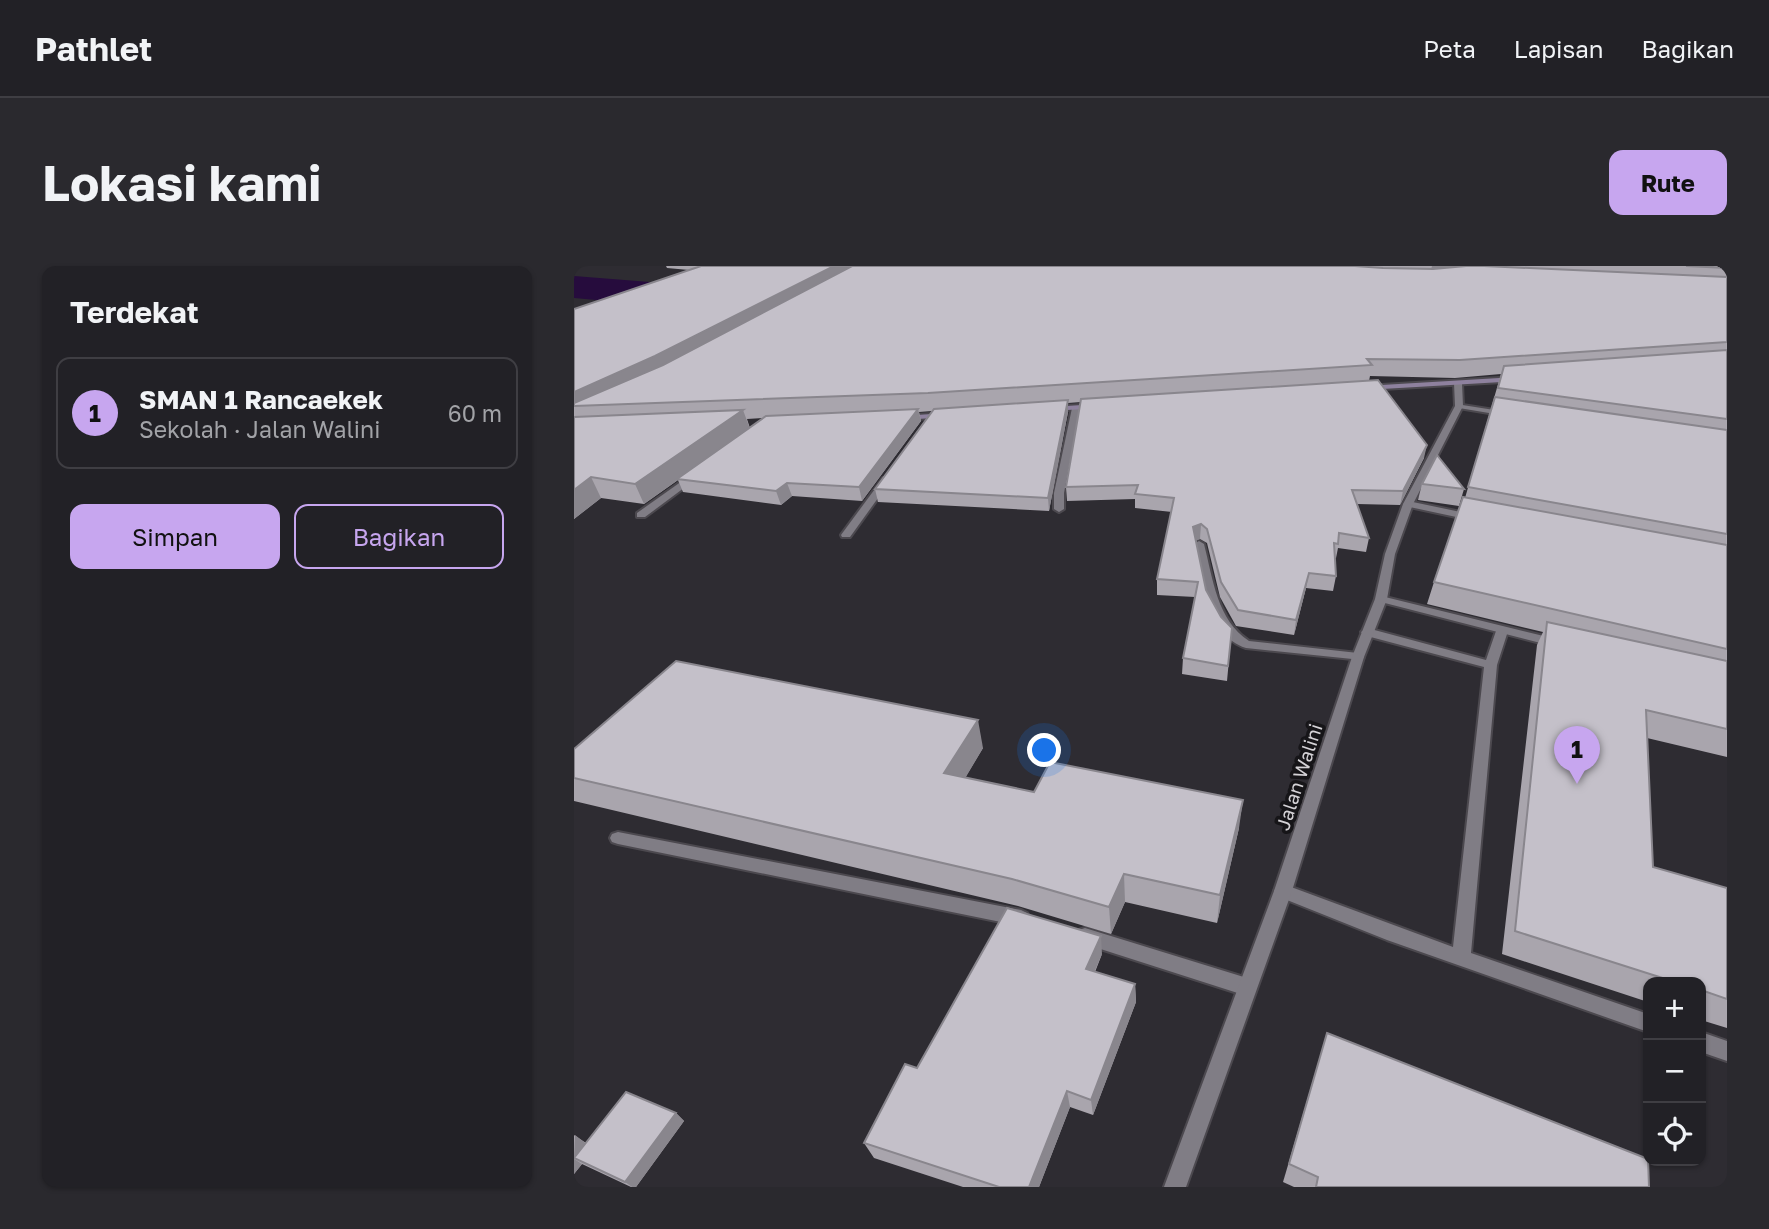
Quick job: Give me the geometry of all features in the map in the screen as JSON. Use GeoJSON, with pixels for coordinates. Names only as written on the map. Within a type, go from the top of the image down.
{"type":"FeatureCollection","features":[{"type":"Feature","properties":{"kind":"main road"},"geometry":{"type":"LineString","coordinates":[[1355,389],[1525,378]]}},
{"type":"Feature","properties":{"kind":"main road"},"geometry":{"type":"LineString","coordinates":[[1036,410],[1101,406]]}},
{"type":"Feature","properties":{"kind":"main road"},"geometry":{"type":"LineString","coordinates":[[891,418],[958,415]]}},
{"type":"Feature","properties":{"kind":"street"},"geometry":{"type":"LineString","coordinates":[[1458,383],[1459,406],[1523,416]]}},
{"type":"Feature","properties":{"kind":"street","name":"Jalan Walini"},"geometry":{"type":"LineString","coordinates":[[1175,1187],[1283,891],[1358,657],[1381,599],[1390,554],[1408,503],[1459,406]]}},
{"type":"Feature","properties":{"kind":"street"},"geometry":{"type":"LineString","coordinates":[[1059,509],[1059,493],[1076,408]]}},
{"type":"Feature","properties":{"kind":"street"},"geometry":{"type":"LineString","coordinates":[[924,427],[932,416]]}},
{"type":"Feature","properties":{"kind":"street"},"geometry":{"type":"LineString","coordinates":[[641,515],[704,469]]}},
{"type":"Feature","properties":{"kind":"street"},"geometry":{"type":"LineString","coordinates":[[846,535],[893,470]]}},
{"type":"Feature","properties":{"kind":"street"},"geometry":{"type":"LineString","coordinates":[[1408,503],[1491,521]]}},
{"type":"Feature","properties":{"kind":"street"},"geometry":{"type":"LineString","coordinates":[[1199,544],[1216,607],[1233,638],[1246,644],[1358,657]]}},
{"type":"Feature","properties":{"kind":"street"},"geometry":{"type":"LineString","coordinates":[[1381,599],[1568,646]]}},
{"type":"Feature","properties":{"kind":"street"},"geometry":{"type":"LineString","coordinates":[[1461,957],[1491,665],[1502,631]]}},
{"type":"Feature","properties":{"kind":"street"},"geometry":{"type":"LineString","coordinates":[[1367,632],[1491,665]]}},
{"type":"Feature","properties":{"kind":"street"},"geometry":{"type":"LineString","coordinates":[[618,838],[1043,924]]}},
{"type":"Feature","properties":{"kind":"street"},"geometry":{"type":"LineString","coordinates":[[1283,891],[1643,1021]]}},
{"type":"Feature","properties":{"kind":"street"},"geometry":{"type":"LineString","coordinates":[[1069,932],[1247,987]]}},
{"type":"Feature","properties":{"kind":"street"},"geometry":{"type":"LineString","coordinates":[[1706,1044],[1727,1051]]}},
{"type":"Feature","properties":{"kind":"building"},"geometry":{"type":"Polygon","coordinates":[[[701,266],[834,266],[655,356],[574,392],[574,309],[701,266]]]}},
{"type":"Feature","properties":{"kind":"building"},"geometry":{"type":"Polygon","coordinates":[[[852,266],[1355,266],[1433,269],[1484,266],[1727,277],[1727,342],[1460,360],[1367,359],[1372,365],[928,393],[574,406],[574,403],[663,365],[852,266]]]}},
{"type":"Feature","properties":{"kind":"building"},"geometry":{"type":"Polygon","coordinates":[[[1686,266],[1727,266],[1727,268],[1686,266]]]}},
{"type":"Feature","properties":{"kind":"building"},"geometry":{"type":"Polygon","coordinates":[[[1727,350],[1727,419],[1498,388],[1504,366],[1727,350]]]}},
{"type":"Feature","properties":{"kind":"building"},"geometry":{"type":"Polygon","coordinates":[[[1378,380],[1427,445],[1403,491],[1352,490],[1369,538],[1339,533],[1338,544],[1334,543],[1336,576],[1309,573],[1296,620],[1238,610],[1221,582],[1207,529],[1201,524],[1193,527],[1206,590],[1221,617],[1232,628],[1228,666],[1183,658],[1198,582],[1157,579],[1174,498],[1135,494],[1138,485],[1066,487],[1081,399],[1378,380]]]}},
{"type":"Feature","properties":{"kind":"building"},"geometry":{"type":"Polygon","coordinates":[[[1495,397],[1727,430],[1727,534],[1468,487],[1495,397]]]}},
{"type":"Feature","properties":{"kind":"building"},"geometry":{"type":"Polygon","coordinates":[[[1068,400],[1048,498],[875,489],[934,409],[1068,400]]]}},
{"type":"Feature","properties":{"kind":"building"},"geometry":{"type":"Polygon","coordinates":[[[918,409],[859,487],[787,483],[776,491],[677,479],[766,416],[918,409]]]}},
{"type":"Feature","properties":{"kind":"building"},"geometry":{"type":"Polygon","coordinates":[[[743,410],[635,484],[591,477],[574,490],[574,417],[743,410]]]}},
{"type":"Feature","properties":{"kind":"building"},"geometry":{"type":"Polygon","coordinates":[[[1437,455],[1464,489],[1422,484],[1437,455]]]}},
{"type":"Feature","properties":{"kind":"building"},"geometry":{"type":"Polygon","coordinates":[[[1463,497],[1727,545],[1727,649],[1434,582],[1463,497]]]}},
{"type":"Feature","properties":{"kind":"building"},"geometry":{"type":"Polygon","coordinates":[[[1547,622],[1727,661],[1727,729],[1646,710],[1653,867],[1727,888],[1727,999],[1706,992],[1706,977],[1659,977],[1515,931],[1547,622]]]}},
{"type":"Feature","properties":{"kind":"building"},"geometry":{"type":"Polygon","coordinates":[[[676,661],[978,720],[944,773],[1034,792],[1050,762],[1243,800],[1220,895],[1124,874],[1109,907],[1012,879],[574,778],[574,749],[676,661]]]}},
{"type":"Feature","properties":{"kind":"building"},"geometry":{"type":"Polygon","coordinates":[[[1007,908],[1101,936],[1086,969],[1135,984],[1091,1100],[1067,1091],[1029,1187],[999,1187],[864,1143],[905,1064],[917,1068],[1007,908]]]}},
{"type":"Feature","properties":{"kind":"building"},"geometry":{"type":"Polygon","coordinates":[[[1327,1033],[1643,1157],[1643,1166],[1648,1166],[1649,1187],[1316,1187],[1318,1177],[1289,1164],[1327,1033]]]}},
{"type":"Feature","properties":{"kind":"building"},"geometry":{"type":"Polygon","coordinates":[[[626,1092],[676,1113],[625,1182],[574,1158],[626,1092]]]}},
{"type":"Feature","properties":{"kind":"waterway"},"geometry":{"type":"LineString","coordinates":[[574,287],[751,302]]}},
{"type":"Feature","properties":{"kind":"place","name":"SMAN 1 Rancaekek"},"geometry":{"type":"Point","coordinates":[1577,784]}}]}
